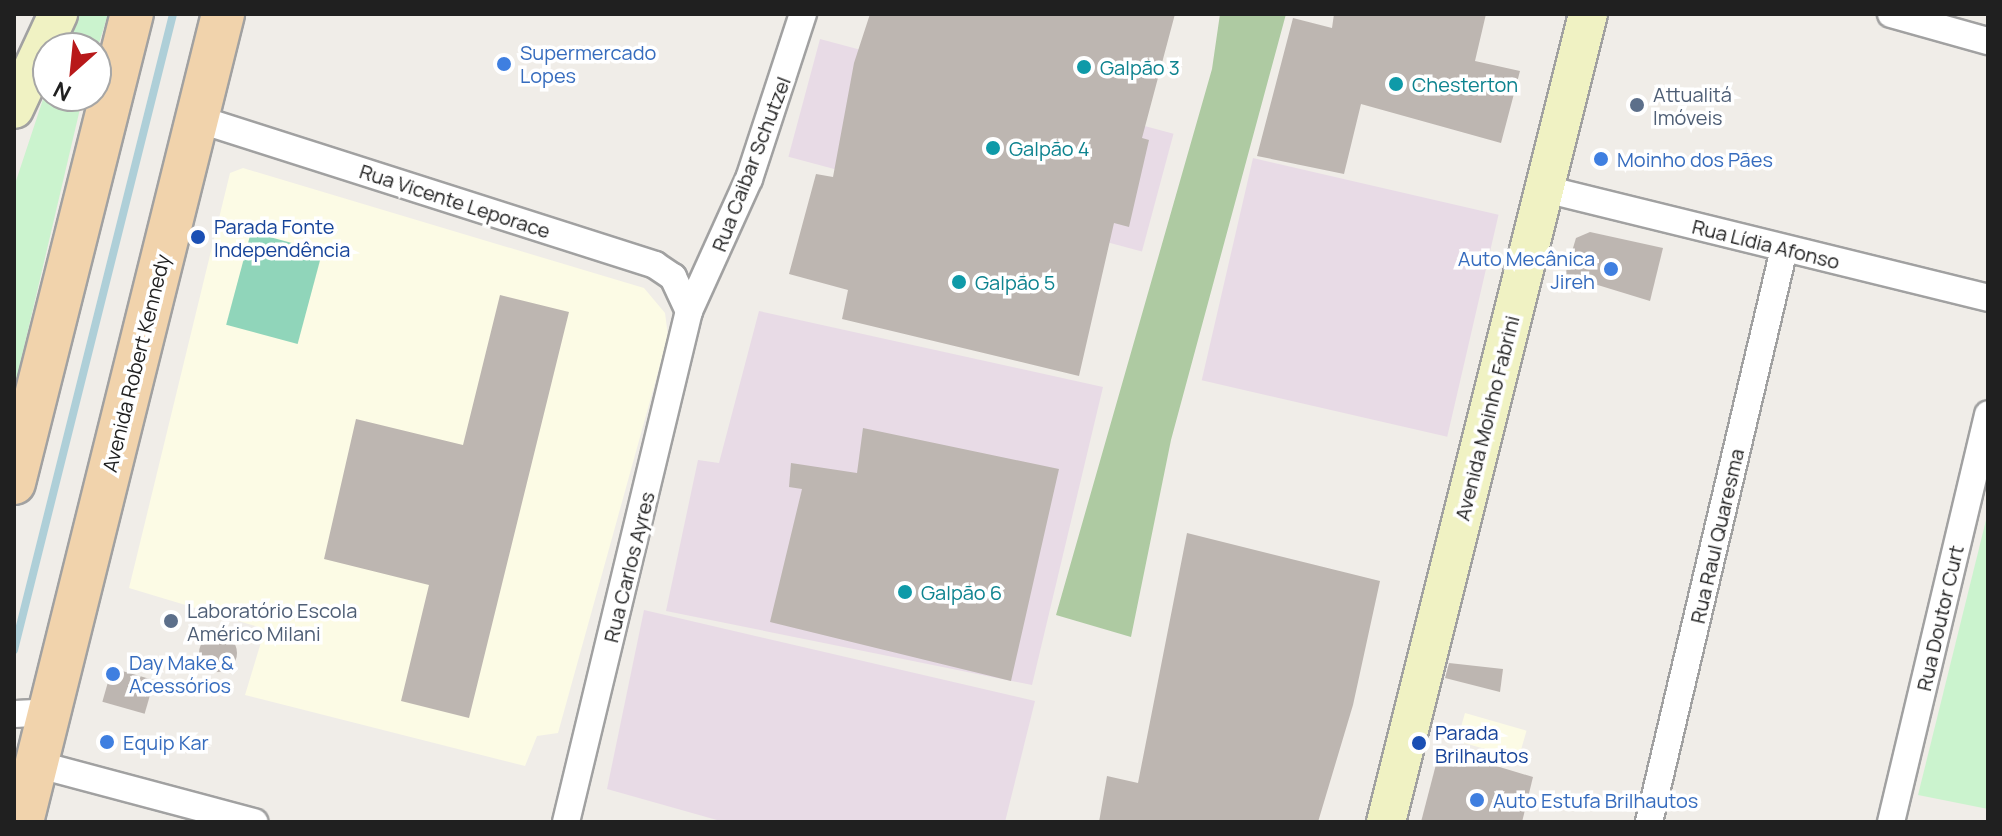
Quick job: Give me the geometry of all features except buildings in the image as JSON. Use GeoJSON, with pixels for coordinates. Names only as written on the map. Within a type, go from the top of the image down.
{"type":"FeatureCollection","features":[{"type":"Feature","properties":{"kind":"main road"},"geometry":{"type":"LineString","coordinates":[[14,483],[132,14]]}},
{"type":"Feature","properties":{"kind":"main road","name":"Avenida Robert Kennedy"},"geometry":{"type":"LineString","coordinates":[[22,822],[36,764],[32,713],[198,119],[223,14]]}},
{"type":"Feature","properties":{"kind":"street"},"geometry":{"type":"LineString","coordinates":[[17,92],[58,14]]}},
{"type":"Feature","properties":{"kind":"street","name":"Rua Caibar Schutzel"},"geometry":{"type":"LineString","coordinates":[[689,311],[754,167],[803,14]]}},
{"type":"Feature","properties":{"kind":"street","name":"Avenida Moinho Fabrini"},"geometry":{"type":"LineString","coordinates":[[1386,822],[1588,14]]}},
{"type":"Feature","properties":{"kind":"street"},"geometry":{"type":"LineString","coordinates":[[1891,14],[1988,41]]}},
{"type":"Feature","properties":{"kind":"street","name":"Rua Vicente Leporace"},"geometry":{"type":"LineString","coordinates":[[198,119],[655,265],[673,277],[689,311]]}},
{"type":"Feature","properties":{"kind":"street","name":"Rua Lídia Afonso"},"geometry":{"type":"LineString","coordinates":[[1545,189],[1988,298]]}},
{"type":"Feature","properties":{"kind":"street","name":"Rua Raul Quaresma"},"geometry":{"type":"LineString","coordinates":[[1649,822],[1784,249]]}},
{"type":"Feature","properties":{"kind":"street","name":"Rua Carlos Ayres"},"geometry":{"type":"LineString","coordinates":[[566,822],[689,311]]}},
{"type":"Feature","properties":{"kind":"street","name":"Rua Doutor Curt"},"geometry":{"type":"LineString","coordinates":[[1891,822],[1988,414]]}},
{"type":"Feature","properties":{"kind":"street"},"geometry":{"type":"LineString","coordinates":[[36,764],[254,822]]}},
{"type":"Feature","properties":{"kind":"shaded area","name":"Galpão 4"},"geometry":{"type":"Polygon","coordinates":[[[820,39],[1174,134],[1142,252],[788,157],[820,39]]]}},
{"type":"Feature","properties":{"kind":"shaded area"},"geometry":{"type":"Polygon","coordinates":[[[1253,158],[1499,215],[1447,437],[1202,380],[1253,158]]]}},
{"type":"Feature","properties":{"kind":"shaded area"},"geometry":{"type":"Polygon","coordinates":[[[243,168],[644,288],[665,313],[668,336],[558,733],[537,736],[525,766],[245,695],[265,629],[129,588],[230,173],[243,168]]]}},
{"type":"Feature","properties":{"kind":"shaded area"},"geometry":{"type":"Polygon","coordinates":[[[759,311],[1103,387],[1032,685],[666,611],[698,460],[719,463],[759,311]]]}},
{"type":"Feature","properties":{"kind":"shaded area"},"geometry":{"type":"Polygon","coordinates":[[[644,610],[1035,701],[1005,822],[724,822],[607,789],[644,610]]]}},
{"type":"Feature","properties":{"kind":"shaded area"},"geometry":{"type":"Polygon","coordinates":[[[1465,713],[1527,731],[1519,759],[1457,741],[1465,713]]]}},
{"type":"Feature","properties":{"kind":"green space"},"geometry":{"type":"Polygon","coordinates":[[[80,14],[108,14],[102,32],[72,32],[80,14]]]}},
{"type":"Feature","properties":{"kind":"green space"},"geometry":{"type":"Polygon","coordinates":[[[1220,14],[1286,14],[1171,440],[1131,637],[1056,615],[1212,69],[1220,14]]]}},
{"type":"Feature","properties":{"kind":"green space"},"geometry":{"type":"Polygon","coordinates":[[[39,112],[79,112],[14,390],[14,187],[39,112]]]}},
{"type":"Feature","properties":{"kind":"green space"},"geometry":{"type":"Polygon","coordinates":[[[251,232],[322,251],[298,344],[226,325],[251,232]]]}},
{"type":"Feature","properties":{"kind":"green space"},"geometry":{"type":"Polygon","coordinates":[[[1988,512],[1988,809],[1918,795],[1988,512]]]}},
{"type":"Feature","properties":{"kind":"waterway"},"geometry":{"type":"LineString","coordinates":[[14,650],[173,14]]}},
{"type":"Feature","properties":{"kind":"place","name":"Supermercado Lopes"},"geometry":{"type":"Point","coordinates":[504,64]}},
{"type":"Feature","properties":{"kind":"place","name":"Galpão 3"},"geometry":{"type":"Point","coordinates":[1084,67]}},
{"type":"Feature","properties":{"kind":"place","name":"Chesterton"},"geometry":{"type":"Point","coordinates":[1396,84]}},
{"type":"Feature","properties":{"kind":"place","name":"Attualitá Imóveis"},"geometry":{"type":"Point","coordinates":[1637,105]}},
{"type":"Feature","properties":{"kind":"place","name":"Galpão 4"},"geometry":{"type":"Point","coordinates":[993,148]}},
{"type":"Feature","properties":{"kind":"place","name":"Moinho dos Pães"},"geometry":{"type":"Point","coordinates":[1601,159]}},
{"type":"Feature","properties":{"kind":"place","name":"Parada Fonte Independência"},"geometry":{"type":"Point","coordinates":[198,237]}},
{"type":"Feature","properties":{"kind":"place","name":"Auto Mecânica Jireh"},"geometry":{"type":"Point","coordinates":[1611,269]}},
{"type":"Feature","properties":{"kind":"place","name":"Galpão 5"},"geometry":{"type":"Point","coordinates":[959,282]}},
{"type":"Feature","properties":{"kind":"place","name":"Galpão 6"},"geometry":{"type":"Point","coordinates":[905,592]}},
{"type":"Feature","properties":{"kind":"place","name":"Laboratório Escola Américo Milani"},"geometry":{"type":"Point","coordinates":[171,621]}},
{"type":"Feature","properties":{"kind":"place","name":"Day Make & Acessórios"},"geometry":{"type":"Point","coordinates":[113,674]}},
{"type":"Feature","properties":{"kind":"place","name":"Equip Kar"},"geometry":{"type":"Point","coordinates":[107,742]}},
{"type":"Feature","properties":{"kind":"place","name":"Parada Brilhautos"},"geometry":{"type":"Point","coordinates":[1419,743]}},
{"type":"Feature","properties":{"kind":"place","name":"Auto Estufa Brilhautos"},"geometry":{"type":"Point","coordinates":[1477,800]}}]}
